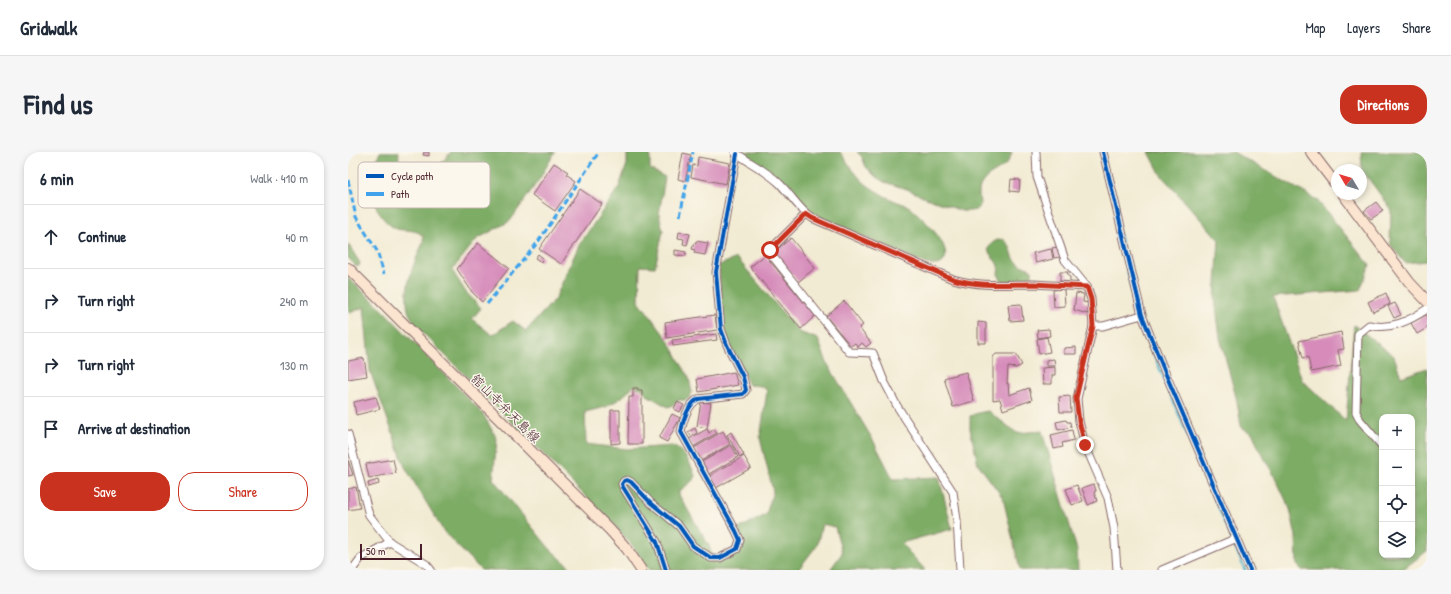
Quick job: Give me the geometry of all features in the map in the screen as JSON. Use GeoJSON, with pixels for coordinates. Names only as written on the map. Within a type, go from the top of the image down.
{"type":"FeatureCollection","features":[{"type":"Feature","properties":{"kind":"main road"},"geometry":{"type":"LineString","coordinates":[[1311,152],[1331,178]]}},
{"type":"Feature","properties":{"kind":"main road"},"geometry":{"type":"LineString","coordinates":[[1348,200],[1410,283],[1427,301]]}},
{"type":"Feature","properties":{"kind":"main road","name":"舘山寺弁天島線"},"geometry":{"type":"LineString","coordinates":[[348,268],[610,530],[641,570]]}},
{"type":"Feature","properties":{"kind":"street"},"geometry":{"type":"LineString","coordinates":[[1036,152],[1037,177],[1065,260],[1087,287],[1091,299],[1093,326],[1076,398],[1079,421],[1085,445],[1108,498],[1114,528],[1117,570]]}},
{"type":"Feature","properties":{"kind":"street"},"geometry":{"type":"LineString","coordinates":[[1103,152],[1139,316],[1167,377],[1233,540],[1250,570]]}},
{"type":"Feature","properties":{"kind":"street"},"geometry":{"type":"LineString","coordinates":[[666,570],[657,542],[623,488],[622,484],[624,481],[628,480],[631,482],[651,503],[679,526],[693,546],[711,558],[720,558],[733,552],[739,545],[740,540],[681,432],[693,402],[698,399],[743,394],[746,390],[743,377],[725,342],[721,329],[716,272],[736,153],[774,178],[806,214],[812,218],[953,279],[986,285],[1034,284],[1087,287]]}},
{"type":"Feature","properties":{"kind":"street"},"geometry":{"type":"LineString","coordinates":[[806,214],[772,248],[770,253],[849,352],[873,354],[884,382],[897,406],[953,492],[957,520],[960,570]]}},
{"type":"Feature","properties":{"kind":"street"},"geometry":{"type":"LineString","coordinates":[[1379,442],[1360,420],[1356,412],[1358,334],[1369,325],[1380,327],[1391,326],[1427,308]]}},
{"type":"Feature","properties":{"kind":"street"},"geometry":{"type":"LineString","coordinates":[[1093,326],[1103,326],[1139,316]]}},
{"type":"Feature","properties":{"kind":"street"},"geometry":{"type":"LineString","coordinates":[[348,434],[369,515],[390,542],[426,564],[431,570]]}},
{"type":"Feature","properties":{"kind":"street"},"geometry":{"type":"LineString","coordinates":[[1162,570],[1233,540]]}},
{"type":"Feature","properties":{"kind":"street"},"geometry":{"type":"LineString","coordinates":[[352,570],[361,558],[390,542]]}},
{"type":"Feature","properties":{"kind":"green space"},"geometry":{"type":"Polygon","coordinates":[[[380,152],[399,152],[399,162],[376,162],[380,152]]]}},
{"type":"Feature","properties":{"kind":"green space"},"geometry":{"type":"Polygon","coordinates":[[[451,152],[555,152],[540,178],[510,221],[477,239],[452,270],[465,291],[481,308],[472,319],[492,335],[513,321],[526,331],[555,299],[579,245],[619,187],[627,164],[627,152],[667,152],[650,154],[650,169],[665,177],[659,214],[663,231],[655,267],[640,266],[639,301],[668,340],[689,378],[692,392],[690,397],[686,400],[679,400],[668,407],[647,395],[643,389],[634,386],[621,398],[606,407],[585,412],[586,444],[627,449],[672,446],[676,448],[686,458],[695,476],[692,481],[679,492],[679,495],[709,546],[712,557],[720,561],[739,551],[738,529],[766,515],[773,491],[760,438],[767,391],[761,386],[749,385],[729,344],[722,321],[719,265],[737,258],[799,332],[818,339],[827,363],[873,440],[893,479],[939,477],[952,529],[901,543],[925,570],[830,570],[842,553],[835,527],[822,524],[817,545],[798,570],[649,570],[632,545],[615,526],[421,331],[409,313],[407,293],[410,276],[423,243],[422,235],[417,232],[397,229],[391,226],[381,216],[377,208],[490,208],[490,162],[442,162],[451,152]]]}},
{"type":"Feature","properties":{"kind":"green space"},"geometry":{"type":"Polygon","coordinates":[[[740,152],[840,152],[854,171],[872,189],[908,206],[927,223],[940,239],[944,247],[946,255],[944,261],[937,265],[924,263],[814,215],[740,152]]]}},
{"type":"Feature","properties":{"kind":"green space"},"geometry":{"type":"Polygon","coordinates":[[[857,152],[1012,152],[1010,158],[1003,167],[986,178],[982,183],[979,193],[980,203],[977,209],[962,211],[926,198],[907,189],[884,182],[876,177],[866,167],[862,157],[857,152]]]}},
{"type":"Feature","properties":{"kind":"green space"},"geometry":{"type":"Polygon","coordinates":[[[1149,152],[1233,152],[1317,200],[1370,265],[1360,290],[1273,297],[1302,380],[1346,421],[1354,325],[1394,356],[1401,377],[1427,368],[1427,551],[1402,570],[1302,570],[1297,565],[1296,536],[1290,509],[1275,477],[1259,449],[1253,434],[1241,427],[1237,401],[1220,338],[1215,298],[1219,240],[1161,175],[1149,152]]]}},
{"type":"Feature","properties":{"kind":"green space"},"geometry":{"type":"Polygon","coordinates":[[[1361,152],[1427,152],[1427,261],[1405,263],[1390,244],[1391,209],[1367,177],[1367,164],[1362,164],[1361,152]]]}},
{"type":"Feature","properties":{"kind":"green space"},"geometry":{"type":"Polygon","coordinates":[[[1003,239],[1011,248],[1013,257],[1017,262],[1020,265],[1032,270],[1032,275],[1029,279],[1024,281],[1006,282],[1001,280],[998,274],[999,270],[997,263],[989,253],[988,249],[994,242],[1003,239]]]}},
{"type":"Feature","properties":{"kind":"green space"},"geometry":{"type":"Polygon","coordinates":[[[348,244],[360,263],[359,266],[356,266],[348,258],[348,244]]]}},
{"type":"Feature","properties":{"kind":"green space"},"geometry":{"type":"Polygon","coordinates":[[[348,278],[380,307],[483,414],[497,439],[493,479],[550,549],[573,570],[481,570],[444,532],[405,467],[370,371],[364,307],[350,313],[348,309],[348,278]]]}},
{"type":"Feature","properties":{"kind":"green space"},"geometry":{"type":"Polygon","coordinates":[[[988,411],[1017,433],[1042,431],[1077,550],[1078,570],[1020,570],[1003,498],[978,464],[970,429],[970,416],[988,411]]]}},
{"type":"Feature","properties":{"kind":"building"},"geometry":{"type":"Polygon","coordinates":[[[424,152],[429,152],[429,156],[423,155],[424,152]]]}},
{"type":"Feature","properties":{"kind":"building"},"geometry":{"type":"Polygon","coordinates":[[[683,153],[691,155],[685,181],[678,179],[683,153]]]}},
{"type":"Feature","properties":{"kind":"building"},"geometry":{"type":"Polygon","coordinates":[[[698,157],[730,163],[726,184],[691,177],[693,165],[697,166],[698,157]]]}},
{"type":"Feature","properties":{"kind":"building"},"geometry":{"type":"Polygon","coordinates":[[[554,163],[568,172],[566,174],[576,181],[555,211],[532,195],[554,163]]]}},
{"type":"Feature","properties":{"kind":"building"},"geometry":{"type":"Polygon","coordinates":[[[1011,179],[1020,180],[1019,192],[1010,191],[1011,179]]]}},
{"type":"Feature","properties":{"kind":"building"},"geometry":{"type":"Polygon","coordinates":[[[580,189],[602,204],[561,264],[539,249],[580,189]]]}},
{"type":"Feature","properties":{"kind":"building"},"geometry":{"type":"Polygon","coordinates":[[[1376,202],[1383,211],[1371,219],[1364,211],[1376,202]]]}},
{"type":"Feature","properties":{"kind":"building"},"geometry":{"type":"Polygon","coordinates":[[[679,232],[690,234],[687,245],[683,244],[684,239],[678,238],[679,232]]]}},
{"type":"Feature","properties":{"kind":"building"},"geometry":{"type":"Polygon","coordinates":[[[791,238],[815,268],[798,282],[774,252],[791,238]]]}},
{"type":"Feature","properties":{"kind":"building"},"geometry":{"type":"Polygon","coordinates":[[[696,241],[708,243],[705,255],[694,253],[695,250],[692,249],[694,243],[696,244],[696,241]]]}},
{"type":"Feature","properties":{"kind":"building"},"geometry":{"type":"Polygon","coordinates":[[[478,243],[509,268],[482,302],[472,292],[457,269],[478,243]]]}},
{"type":"Feature","properties":{"kind":"building"},"geometry":{"type":"Polygon","coordinates":[[[1058,247],[1060,257],[1054,258],[1052,248],[1058,247]]]}},
{"type":"Feature","properties":{"kind":"building"},"geometry":{"type":"Polygon","coordinates":[[[1051,249],[1053,259],[1036,263],[1033,253],[1051,249]]]}},
{"type":"Feature","properties":{"kind":"building"},"geometry":{"type":"Polygon","coordinates":[[[675,250],[686,252],[686,256],[675,255],[675,250]]]}},
{"type":"Feature","properties":{"kind":"building"},"geometry":{"type":"Polygon","coordinates":[[[538,254],[543,258],[541,262],[535,258],[538,254]]]}},
{"type":"Feature","properties":{"kind":"building"},"geometry":{"type":"Polygon","coordinates":[[[765,255],[815,316],[801,329],[750,267],[765,255]]]}},
{"type":"Feature","properties":{"kind":"building"},"geometry":{"type":"Polygon","coordinates":[[[1060,272],[1068,272],[1067,275],[1070,277],[1070,282],[1060,281],[1060,272]]]}},
{"type":"Feature","properties":{"kind":"building"},"geometry":{"type":"Polygon","coordinates":[[[1064,289],[1065,306],[1054,307],[1053,290],[1064,289]]]}},
{"type":"Feature","properties":{"kind":"building"},"geometry":{"type":"Polygon","coordinates":[[[1076,293],[1084,294],[1083,302],[1089,303],[1088,314],[1074,310],[1076,293]]]}},
{"type":"Feature","properties":{"kind":"building"},"geometry":{"type":"Polygon","coordinates":[[[1386,293],[1390,304],[1373,312],[1368,302],[1386,293]]]}},
{"type":"Feature","properties":{"kind":"building"},"geometry":{"type":"Polygon","coordinates":[[[844,301],[863,325],[859,328],[871,343],[866,347],[862,343],[858,347],[855,343],[851,346],[826,316],[844,301]]]}},
{"type":"Feature","properties":{"kind":"building"},"geometry":{"type":"Polygon","coordinates":[[[1395,303],[1401,315],[1394,318],[1388,306],[1395,303]]]}},
{"type":"Feature","properties":{"kind":"building"},"geometry":{"type":"Polygon","coordinates":[[[1021,304],[1023,320],[1010,321],[1008,305],[1021,304]]]}},
{"type":"Feature","properties":{"kind":"building"},"geometry":{"type":"Polygon","coordinates":[[[715,315],[717,330],[667,338],[665,322],[715,315]]]}},
{"type":"Feature","properties":{"kind":"building"},"geometry":{"type":"Polygon","coordinates":[[[1426,315],[1427,328],[1417,334],[1411,323],[1426,315]]]}},
{"type":"Feature","properties":{"kind":"building"},"geometry":{"type":"Polygon","coordinates":[[[978,322],[986,323],[986,343],[978,343],[978,322]]]}},
{"type":"Feature","properties":{"kind":"building"},"geometry":{"type":"Polygon","coordinates":[[[1049,329],[1050,336],[1038,338],[1037,330],[1049,329]]]}},
{"type":"Feature","properties":{"kind":"building"},"geometry":{"type":"Polygon","coordinates":[[[1341,332],[1344,349],[1338,350],[1341,366],[1311,372],[1308,357],[1303,358],[1299,341],[1341,332]]]}},
{"type":"Feature","properties":{"kind":"building"},"geometry":{"type":"Polygon","coordinates":[[[716,334],[717,340],[673,346],[672,340],[716,334]]]}},
{"type":"Feature","properties":{"kind":"building"},"geometry":{"type":"Polygon","coordinates":[[[1047,337],[1050,352],[1039,354],[1037,339],[1047,337]]]}},
{"type":"Feature","properties":{"kind":"building"},"geometry":{"type":"Polygon","coordinates":[[[1076,347],[1076,354],[1064,354],[1064,348],[1076,347]]]}},
{"type":"Feature","properties":{"kind":"building"},"geometry":{"type":"Polygon","coordinates":[[[996,354],[1016,354],[1022,365],[1016,368],[1008,367],[1007,384],[1008,383],[1009,395],[1029,388],[1032,400],[1003,410],[1000,399],[993,400],[993,357],[996,354]]]}},
{"type":"Feature","properties":{"kind":"building"},"geometry":{"type":"Polygon","coordinates":[[[364,358],[367,376],[348,379],[348,361],[364,358]]]}},
{"type":"Feature","properties":{"kind":"building"},"geometry":{"type":"Polygon","coordinates":[[[1054,359],[1055,366],[1046,366],[1046,360],[1054,359]]]}},
{"type":"Feature","properties":{"kind":"building"},"geometry":{"type":"Polygon","coordinates":[[[1055,367],[1055,375],[1052,375],[1052,384],[1043,384],[1042,368],[1055,367]]]}},
{"type":"Feature","properties":{"kind":"building"},"geometry":{"type":"Polygon","coordinates":[[[734,372],[738,385],[699,392],[697,379],[734,372]]]}},
{"type":"Feature","properties":{"kind":"building"},"geometry":{"type":"Polygon","coordinates":[[[966,372],[974,401],[953,407],[944,378],[966,372]]]}},
{"type":"Feature","properties":{"kind":"building"},"geometry":{"type":"Polygon","coordinates":[[[633,388],[642,390],[642,444],[628,444],[629,397],[633,397],[633,388]]]}},
{"type":"Feature","properties":{"kind":"building"},"geometry":{"type":"Polygon","coordinates":[[[1070,396],[1071,412],[1060,412],[1059,397],[1070,396]]]}},
{"type":"Feature","properties":{"kind":"building"},"geometry":{"type":"Polygon","coordinates":[[[376,397],[380,409],[356,415],[354,402],[376,397]]]}},
{"type":"Feature","properties":{"kind":"building"},"geometry":{"type":"Polygon","coordinates":[[[677,402],[684,405],[680,412],[674,409],[677,402]]]}},
{"type":"Feature","properties":{"kind":"building"},"geometry":{"type":"Polygon","coordinates":[[[701,402],[711,403],[707,428],[697,426],[701,402]]]}},
{"type":"Feature","properties":{"kind":"building"},"geometry":{"type":"Polygon","coordinates":[[[611,410],[620,410],[620,443],[611,444],[611,410]]]}},
{"type":"Feature","properties":{"kind":"building"},"geometry":{"type":"Polygon","coordinates":[[[672,414],[680,418],[667,442],[659,438],[672,414]]]}},
{"type":"Feature","properties":{"kind":"building"},"geometry":{"type":"Polygon","coordinates":[[[1066,420],[1067,422],[1070,422],[1071,427],[1058,430],[1056,422],[1066,420]]]}},
{"type":"Feature","properties":{"kind":"building"},"geometry":{"type":"Polygon","coordinates":[[[695,428],[697,433],[691,436],[688,432],[695,428]]]}},
{"type":"Feature","properties":{"kind":"building"},"geometry":{"type":"Polygon","coordinates":[[[707,429],[709,433],[714,429],[717,433],[693,447],[689,439],[707,429]]]}},
{"type":"Feature","properties":{"kind":"building"},"geometry":{"type":"Polygon","coordinates":[[[1072,430],[1074,440],[1062,443],[1063,447],[1054,449],[1051,435],[1072,430]]]}},
{"type":"Feature","properties":{"kind":"building"},"geometry":{"type":"Polygon","coordinates":[[[723,431],[730,444],[701,461],[694,448],[723,431]]]}},
{"type":"Feature","properties":{"kind":"building"},"geometry":{"type":"Polygon","coordinates":[[[731,432],[744,455],[740,457],[727,435],[731,432]]]}},
{"type":"Feature","properties":{"kind":"building"},"geometry":{"type":"Polygon","coordinates":[[[731,445],[738,457],[709,474],[702,462],[731,445]]]}},
{"type":"Feature","properties":{"kind":"building"},"geometry":{"type":"Polygon","coordinates":[[[744,456],[751,468],[716,488],[709,476],[744,456]]]}},
{"type":"Feature","properties":{"kind":"building"},"geometry":{"type":"Polygon","coordinates":[[[393,459],[396,473],[369,478],[366,464],[393,459]]]}},
{"type":"Feature","properties":{"kind":"building"},"geometry":{"type":"Polygon","coordinates":[[[348,460],[353,475],[348,476],[348,460]]]}},
{"type":"Feature","properties":{"kind":"building"},"geometry":{"type":"Polygon","coordinates":[[[378,480],[379,484],[369,487],[368,483],[378,480]]]}},
{"type":"Feature","properties":{"kind":"building"},"geometry":{"type":"Polygon","coordinates":[[[1094,484],[1096,491],[1094,492],[1097,501],[1088,505],[1082,488],[1094,484]]]}},
{"type":"Feature","properties":{"kind":"building"},"geometry":{"type":"Polygon","coordinates":[[[1077,485],[1083,501],[1072,505],[1066,489],[1077,485]]]}},
{"type":"Feature","properties":{"kind":"building"},"geometry":{"type":"Polygon","coordinates":[[[356,487],[360,508],[348,510],[348,489],[356,487]]]}},
{"type":"Feature","properties":{"kind":"waterway"},"geometry":{"type":"LineString","coordinates":[[1116,221],[1137,312],[1142,326],[1245,570]]}},
{"type":"Feature","properties":{"kind":"marked path"},"geometry":{"type":"LineString","coordinates":[[487,304],[538,242],[599,152]]}},
{"type":"Feature","properties":{"kind":"marked path"},"geometry":{"type":"LineString","coordinates":[[680,216],[693,152]]}},
{"type":"Feature","properties":{"kind":"marked path"},"geometry":{"type":"LineString","coordinates":[[348,180],[356,217],[377,251],[384,274]]}},
{"type":"Feature","properties":{"kind":"cycle path"},"geometry":{"type":"LineString","coordinates":[[1103,152],[1142,315],[1250,570]]}},
{"type":"Feature","properties":{"kind":"cycle path"},"geometry":{"type":"LineString","coordinates":[[666,570],[657,542],[623,487],[622,484],[624,481],[627,480],[631,482],[651,503],[679,526],[693,546],[711,558],[720,558],[737,549],[740,540],[681,432],[691,405],[698,399],[743,394],[746,390],[743,377],[727,345],[721,329],[716,272],[737,154]]}},
{"type":"Feature","properties":{"kind":"route"},"geometry":{"type":"LineString","coordinates":[[770,250],[806,214],[812,218],[953,279],[964,282],[986,285],[1034,284],[1087,287],[1090,292],[1093,326],[1076,398],[1079,421],[1085,445]]}}]}
